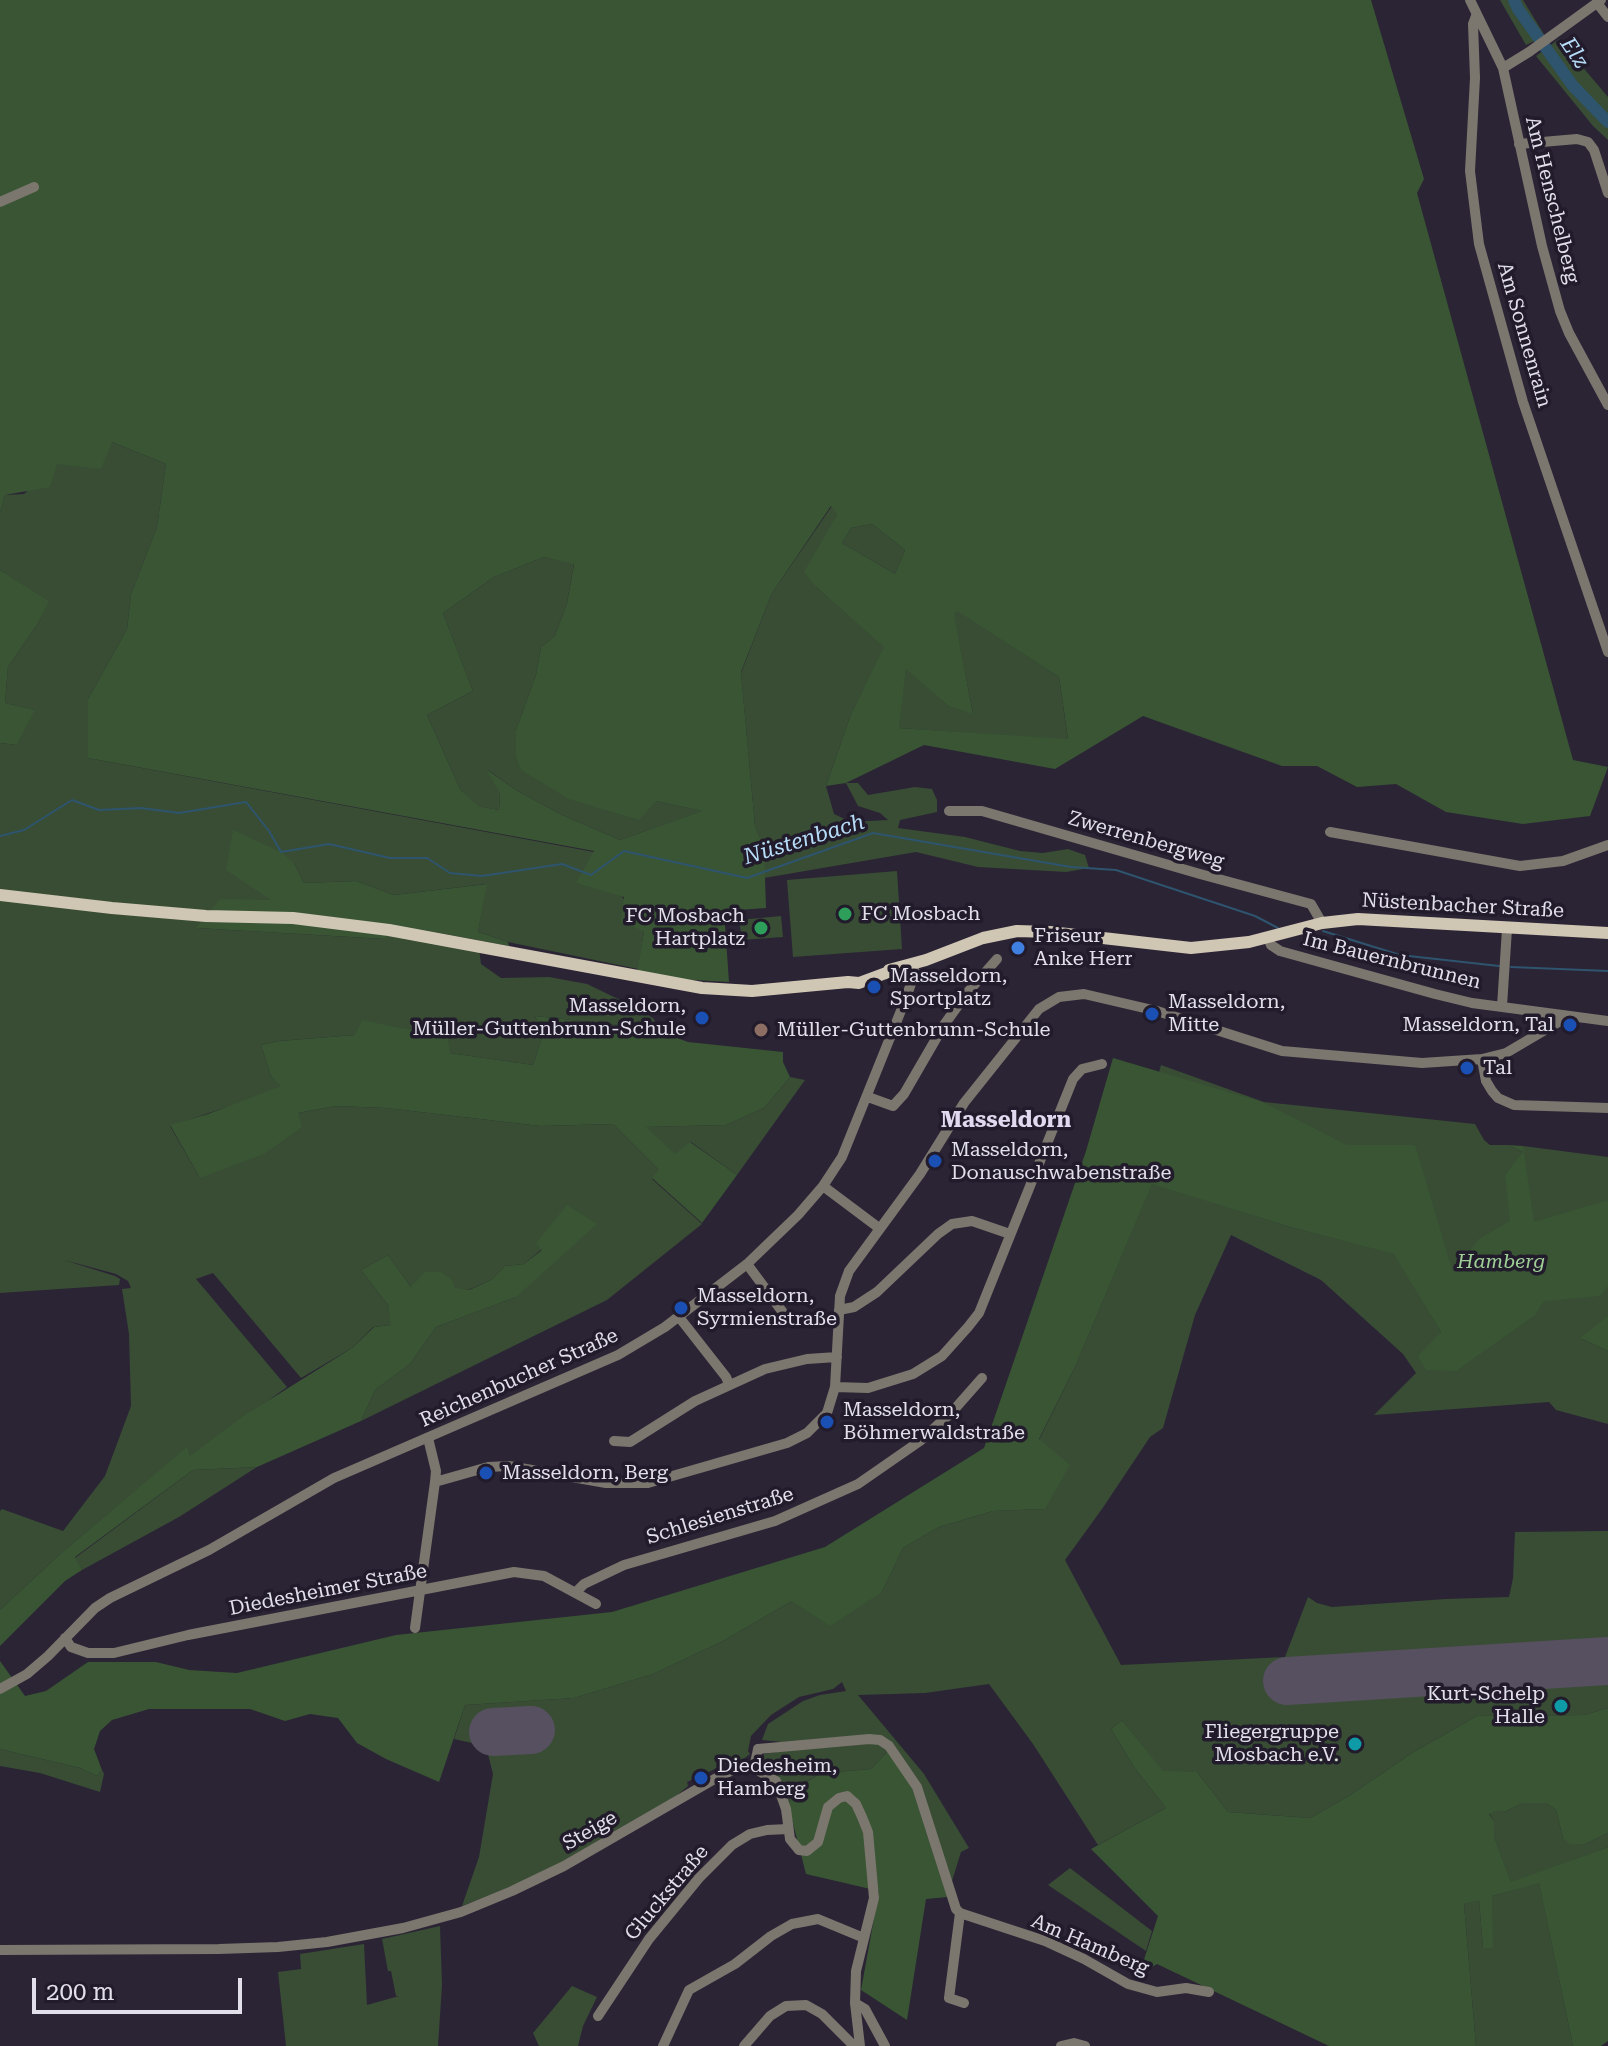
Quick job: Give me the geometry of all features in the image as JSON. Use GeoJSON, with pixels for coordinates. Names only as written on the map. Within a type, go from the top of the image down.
{"type":"FeatureCollection","features":[{"type":"Feature","properties":{"kind":"main road","name":"Nüstenbacher Straße"},"geometry":{"type":"LineString","coordinates":[[0,895],[206,916],[293,918],[415,933],[702,988],[752,991],[848,982],[876,971],[913,965],[983,938],[1017,931],[1063,933],[1191,948],[1235,945],[1322,923],[1358,919],[1608,933]]}},
{"type":"Feature","properties":{"kind":"street","name":"Am Henschelberg"},"geometry":{"type":"LineString","coordinates":[[1470,0],[1503,68],[1560,311],[1606,398]]}},
{"type":"Feature","properties":{"kind":"street"},"geometry":{"type":"LineString","coordinates":[[1503,68],[1599,2],[1608,17]]}},
{"type":"Feature","properties":{"kind":"street","name":"Am Sonnenrain"},"geometry":{"type":"LineString","coordinates":[[1476,16],[1473,24],[1475,78],[1470,171],[1479,244],[1523,402],[1608,652]]}},
{"type":"Feature","properties":{"kind":"street"},"geometry":{"type":"LineString","coordinates":[[1519,144],[1577,139],[1588,142],[1594,150],[1608,193]]}},
{"type":"Feature","properties":{"kind":"street"},"geometry":{"type":"LineString","coordinates":[[0,202],[34,187]]}},
{"type":"Feature","properties":{"kind":"street","name":"Zwerrenbergweg"},"geometry":{"type":"LineString","coordinates":[[949,811],[982,811],[1311,904],[1322,923]]}},
{"type":"Feature","properties":{"kind":"street"},"geometry":{"type":"LineString","coordinates":[[1330,832],[1520,866],[1563,861],[1608,845]]}},
{"type":"Feature","properties":{"kind":"street"},"geometry":{"type":"LineString","coordinates":[[1502,1006],[1507,929]]}},
{"type":"Feature","properties":{"kind":"street","name":"Im Bauernbrunnen"},"geometry":{"type":"LineString","coordinates":[[1268,938],[1271,945],[1280,951],[1435,994],[1608,1021]]}},
{"type":"Feature","properties":{"kind":"street"},"geometry":{"type":"LineString","coordinates":[[868,1097],[893,1106],[904,1094],[938,1033],[997,959]]}},
{"type":"Feature","properties":{"kind":"street","name":"Reichenbucher Straße"},"geometry":{"type":"LineString","coordinates":[[0,1689],[27,1674],[95,1608],[110,1598],[209,1550],[334,1478],[618,1355],[679,1317],[747,1264],[798,1215],[842,1157],[915,973],[913,965]]}},
{"type":"Feature","properties":{"kind":"street"},"geometry":{"type":"LineString","coordinates":[[435,1482],[488,1467],[509,1466],[606,1483],[648,1483],[787,1443],[807,1433],[827,1413],[835,1387],[840,1296],[849,1271],[920,1174],[964,1103],[1039,1009],[1059,997],[1084,994],[1157,1011],[1282,1051],[1422,1063],[1482,1059],[1506,1053],[1562,1020],[1563,1015]]}},
{"type":"Feature","properties":{"kind":"street"},"geometry":{"type":"LineString","coordinates":[[1482,1059],[1486,1081],[1492,1091],[1498,1098],[1514,1105],[1608,1108]]}},
{"type":"Feature","properties":{"kind":"street"},"geometry":{"type":"LineString","coordinates":[[835,1387],[868,1388],[913,1374],[942,1356],[979,1313],[1073,1079],[1082,1069],[1102,1064]]}},
{"type":"Feature","properties":{"kind":"street"},"geometry":{"type":"LineString","coordinates":[[823,1186],[879,1228]]}},
{"type":"Feature","properties":{"kind":"street"},"geometry":{"type":"LineString","coordinates":[[839,1310],[854,1307],[877,1292],[952,1224],[972,1221],[1010,1234]]}},
{"type":"Feature","properties":{"kind":"street"},"geometry":{"type":"LineString","coordinates":[[747,1264],[790,1322]]}},
{"type":"Feature","properties":{"kind":"street"},"geometry":{"type":"LineString","coordinates":[[679,1317],[729,1384]]}},
{"type":"Feature","properties":{"kind":"street"},"geometry":{"type":"LineString","coordinates":[[614,1441],[630,1442],[695,1401],[765,1369],[807,1359],[837,1357]]}},
{"type":"Feature","properties":{"kind":"street","name":"Schlesienstraße"},"geometry":{"type":"LineString","coordinates":[[576,1592],[584,1584],[636,1560],[775,1521],[858,1484],[920,1441],[952,1412],[982,1378]]}},
{"type":"Feature","properties":{"kind":"street"},"geometry":{"type":"LineString","coordinates":[[415,1628],[436,1471],[428,1438]]}},
{"type":"Feature","properties":{"kind":"street","name":"Diedesheimer Straße"},"geometry":{"type":"LineString","coordinates":[[65,1638],[71,1647],[88,1653],[114,1653],[188,1635],[499,1574],[528,1572],[544,1576],[596,1604]]}},
{"type":"Feature","properties":{"kind":"street"},"geometry":{"type":"LineString","coordinates":[[857,2046],[856,1971],[874,1898],[868,1832],[856,1804],[847,1796],[833,1801],[828,1807],[818,1842],[807,1851],[796,1848],[790,1839],[783,1794],[776,1781],[754,1768],[758,1749],[869,1739],[880,1740],[889,1746],[917,1787],[956,1909],[960,1913],[949,1998],[964,2003]]}},
{"type":"Feature","properties":{"kind":"street","name":"Steige"},"geometry":{"type":"LineString","coordinates":[[0,1950],[263,1947],[327,1942],[403,1928],[461,1912],[512,1891],[564,1866],[718,1777],[735,1769],[754,1768]]}},
{"type":"Feature","properties":{"kind":"street","name":"Gluckstraße"},"geometry":{"type":"LineString","coordinates":[[598,2016],[649,1939],[699,1878],[732,1845],[750,1834],[788,1829]]}},
{"type":"Feature","properties":{"kind":"street","name":"Am Hamberg"},"geometry":{"type":"LineString","coordinates":[[960,1913],[1045,1941],[1128,1984],[1157,1992],[1186,1988],[1209,1992]]}},
{"type":"Feature","properties":{"kind":"street"},"geometry":{"type":"LineString","coordinates":[[663,2046],[689,1990],[735,1964],[792,1924],[818,1919],[864,1938]]}},
{"type":"Feature","properties":{"kind":"street"},"geometry":{"type":"LineString","coordinates":[[855,2003],[865,2009],[885,2046]]}},
{"type":"Feature","properties":{"kind":"street"},"geometry":{"type":"LineString","coordinates":[[744,2046],[770,2016],[786,2006],[806,2005],[822,2014],[857,2046]]}},
{"type":"Feature","properties":{"kind":"street"},"geometry":{"type":"LineString","coordinates":[[1061,2046],[1074,2043],[1085,2046]]}},
{"type":"Feature","properties":{"kind":"green space"},"geometry":{"type":"Polygon","coordinates":[[[0,0],[1371,0],[1424,179],[1417,193],[1573,760],[1608,767],[1590,816],[1523,824],[1446,812],[1396,784],[1357,787],[1317,766],[1282,766],[1143,716],[1055,769],[924,745],[846,783],[826,786],[851,714],[884,647],[816,587],[804,572],[837,515],[831,506],[772,593],[741,672],[755,826],[764,848],[766,908],[724,911],[729,982],[676,979],[637,972],[644,931],[621,922],[624,897],[576,883],[594,851],[88,758],[88,699],[127,629],[131,594],[157,527],[166,464],[112,442],[101,469],[57,464],[50,487],[5,495],[0,513],[0,0]],[[872,524],[851,528],[842,543],[895,574],[905,550],[872,524]],[[544,557],[494,577],[443,613],[473,691],[427,715],[460,789],[478,806],[499,810],[500,794],[486,769],[560,814],[620,840],[702,811],[656,801],[639,820],[569,799],[521,770],[516,756],[516,730],[536,675],[541,647],[555,636],[567,603],[574,564],[544,557]],[[957,611],[954,614],[973,714],[948,706],[906,669],[899,728],[1068,739],[1059,677],[957,611]]]}},
{"type":"Feature","properties":{"kind":"green space"},"geometry":{"type":"Polygon","coordinates":[[[1500,0],[1523,0],[1545,36],[1526,45],[1500,0]]]}},
{"type":"Feature","properties":{"kind":"green space"},"geometry":{"type":"Polygon","coordinates":[[[1559,39],[1608,97],[1608,140],[1536,56],[1559,39]]]}},
{"type":"Feature","properties":{"kind":"green space"},"geometry":{"type":"Polygon","coordinates":[[[112,442],[166,464],[157,527],[131,594],[127,629],[88,699],[88,758],[594,852],[644,931],[638,969],[508,942],[478,932],[486,884],[394,895],[356,881],[304,883],[294,863],[273,900],[197,928],[384,939],[396,924],[478,941],[481,964],[501,978],[549,977],[587,984],[641,1010],[654,1019],[655,1024],[646,1028],[535,1016],[543,1035],[533,1065],[355,1035],[261,1045],[271,1076],[282,1086],[170,1126],[200,1178],[298,1113],[336,1106],[386,1108],[540,1126],[613,1124],[658,1169],[652,1179],[702,1224],[607,1300],[361,1421],[375,1390],[410,1364],[436,1327],[516,1297],[542,1249],[524,1264],[505,1266],[491,1280],[468,1290],[411,1287],[388,1255],[361,1270],[388,1305],[392,1325],[373,1327],[352,1348],[301,1378],[213,1273],[196,1279],[287,1387],[190,1457],[188,1447],[59,1555],[0,1610],[0,1511],[2,1509],[63,1531],[105,1476],[131,1406],[129,1334],[122,1289],[131,1288],[128,1281],[116,1274],[64,1260],[115,1276],[120,1279],[119,1285],[0,1293],[0,743],[17,745],[34,710],[5,703],[8,667],[39,622],[48,601],[0,570],[0,513],[5,495],[24,494],[57,464],[112,442]]]}},
{"type":"Feature","properties":{"kind":"green space"},"geometry":{"type":"Polygon","coordinates":[[[832,506],[837,515],[816,587],[885,647],[851,714],[826,786],[834,814],[851,822],[888,820],[880,813],[858,806],[846,783],[858,783],[868,795],[915,787],[932,789],[937,800],[937,812],[900,820],[898,828],[965,837],[1020,851],[1043,853],[1068,849],[1085,855],[1089,868],[1066,872],[978,867],[916,852],[764,878],[764,849],[755,826],[741,673],[772,593],[832,506]]]}},
{"type":"Feature","properties":{"kind":"green space"},"geometry":{"type":"Polygon","coordinates":[[[872,524],[905,550],[895,574],[842,543],[851,528],[872,524]]]}},
{"type":"Feature","properties":{"kind":"green space"},"geometry":{"type":"Polygon","coordinates":[[[544,557],[574,563],[567,603],[555,636],[541,647],[536,675],[516,730],[656,801],[703,811],[620,840],[560,814],[516,790],[488,770],[500,794],[499,810],[477,806],[460,789],[427,715],[473,691],[443,613],[494,577],[544,557]]]}},
{"type":"Feature","properties":{"kind":"green space"},"geometry":{"type":"Polygon","coordinates":[[[0,570],[49,601],[39,622],[8,667],[5,703],[35,710],[17,745],[0,743],[0,570]]]}},
{"type":"Feature","properties":{"kind":"green space"},"geometry":{"type":"Polygon","coordinates":[[[952,607],[1059,677],[1068,740],[898,728],[906,668],[948,706],[973,713],[952,607]]]}},
{"type":"Feature","properties":{"kind":"green space"},"geometry":{"type":"Polygon","coordinates":[[[233,830],[281,852],[294,863],[304,883],[356,881],[394,895],[487,884],[478,932],[508,942],[509,946],[396,925],[385,939],[196,928],[220,899],[271,900],[226,870],[233,830]]]}},
{"type":"Feature","properties":{"kind":"green space","name":"FC Mosbach"},"geometry":{"type":"Polygon","coordinates":[[[897,871],[902,949],[793,957],[787,880],[897,871]]]}},
{"type":"Feature","properties":{"kind":"green space","name":"FC Mosbach Hartplatz"},"geometry":{"type":"Polygon","coordinates":[[[781,916],[783,937],[742,940],[739,920],[781,916]]]}},
{"type":"Feature","properties":{"kind":"green space"},"geometry":{"type":"Polygon","coordinates":[[[535,1016],[646,1028],[656,1026],[688,1042],[783,1052],[783,1062],[790,1077],[764,1108],[726,1125],[646,1127],[675,1154],[690,1142],[737,1175],[702,1223],[652,1178],[658,1169],[613,1124],[540,1126],[386,1108],[336,1106],[298,1113],[302,1127],[264,1154],[200,1178],[170,1125],[281,1086],[271,1076],[261,1045],[355,1035],[362,1020],[448,1038],[450,1053],[533,1065],[543,1035],[535,1016]]]}},
{"type":"Feature","properties":{"kind":"green space","name":"Hamberg"},"geometry":{"type":"Polygon","coordinates":[[[1113,1058],[1262,1102],[1347,1145],[1415,1145],[1453,1273],[1479,1239],[1510,1221],[1505,1175],[1523,1152],[1508,1145],[1523,1146],[1534,1222],[1608,1200],[1608,1286],[1600,1296],[1544,1301],[1535,1315],[1456,1371],[1426,1370],[1418,1356],[1441,1332],[1394,1254],[1290,1227],[1152,1184],[1076,1365],[1039,1439],[1070,1465],[1045,1509],[993,1511],[939,1527],[903,1548],[882,1592],[830,1626],[792,1601],[723,1641],[653,1674],[574,1698],[465,1705],[439,1782],[357,1743],[338,1718],[310,1714],[285,1721],[250,1709],[149,1709],[112,1720],[100,1731],[94,1749],[102,1770],[97,1776],[80,1768],[0,1749],[0,1661],[25,1696],[46,1691],[88,1662],[156,1662],[189,1670],[237,1673],[396,1635],[612,1612],[825,1547],[984,1448],[1086,1151],[1113,1058]]]}},
{"type":"Feature","properties":{"kind":"green space","name":"Hamberg"},"geometry":{"type":"Polygon","coordinates":[[[1161,1065],[1264,1102],[1475,1124],[1490,1145],[1508,1145],[1523,1152],[1523,1146],[1608,1157],[1608,1346],[1580,1338],[1608,1351],[1608,1424],[1556,1410],[1549,1402],[1374,1415],[1416,1373],[1403,1354],[1321,1280],[1231,1235],[1195,1315],[1163,1428],[1150,1437],[1065,1560],[1121,1665],[1285,1657],[1308,1597],[1332,1607],[1509,1597],[1515,1532],[1608,1531],[1608,1708],[1584,1715],[1477,1716],[1310,1818],[1228,1812],[1197,1772],[1163,1772],[1122,1720],[1111,1729],[1134,1767],[1166,1808],[1098,1845],[1033,1744],[989,1684],[925,1693],[858,1695],[924,1774],[969,1848],[961,1852],[947,1897],[887,1752],[871,1769],[822,1773],[801,1784],[788,1804],[781,1781],[761,1764],[764,1754],[784,1751],[782,1742],[762,1740],[768,1724],[803,1701],[846,1691],[842,1682],[833,1689],[799,1697],[771,1715],[751,1736],[750,1754],[736,1765],[730,1762],[687,1782],[688,1786],[675,1797],[564,1866],[462,1906],[479,1857],[493,1774],[486,1746],[454,1739],[465,1705],[574,1698],[653,1674],[723,1641],[792,1601],[882,1592],[903,1548],[939,1527],[993,1511],[1045,1509],[1039,1440],[1076,1365],[1152,1183],[1290,1227],[1389,1252],[1150,1106],[1161,1065]],[[1409,1277],[1441,1332],[1426,1370],[1447,1325],[1409,1277]]]}},
{"type":"Feature","properties":{"kind":"green space"},"geometry":{"type":"Polygon","coordinates":[[[790,1077],[805,1080],[737,1175],[691,1142],[675,1155],[645,1127],[726,1125],[764,1108],[790,1077]]]}},
{"type":"Feature","properties":{"kind":"green space"},"geometry":{"type":"Polygon","coordinates":[[[567,1205],[597,1224],[516,1297],[436,1327],[410,1364],[375,1390],[361,1421],[257,1467],[193,1470],[75,1557],[82,1570],[65,1581],[0,1646],[0,1610],[59,1555],[188,1446],[190,1456],[242,1417],[352,1348],[374,1327],[391,1325],[388,1305],[361,1270],[388,1255],[411,1287],[425,1272],[441,1272],[452,1280],[455,1288],[469,1290],[491,1280],[505,1266],[524,1264],[542,1250],[536,1243],[567,1205]]]}},
{"type":"Feature","properties":{"kind":"green space"},"geometry":{"type":"Polygon","coordinates":[[[1608,1316],[1608,1351],[1580,1338],[1608,1316]]]}},
{"type":"Feature","properties":{"kind":"green space"},"geometry":{"type":"Polygon","coordinates":[[[257,1467],[179,1517],[82,1570],[75,1558],[193,1470],[257,1467]]]}},
{"type":"Feature","properties":{"kind":"green space"},"geometry":{"type":"Polygon","coordinates":[[[1608,1708],[1608,1833],[1585,1844],[1570,1844],[1563,1838],[1556,1810],[1546,1803],[1523,1803],[1504,1812],[1498,1810],[1489,1814],[1494,1821],[1494,1836],[1511,1882],[1608,1847],[1608,2041],[1601,2046],[1573,2046],[1539,1883],[1492,1896],[1493,1948],[1483,1948],[1479,1900],[1464,1904],[1476,2046],[1329,2046],[1157,1964],[1139,1975],[1158,1916],[1091,1849],[1166,1808],[1134,1767],[1111,1729],[1122,1720],[1163,1771],[1197,1772],[1228,1812],[1310,1818],[1477,1716],[1584,1715],[1608,1708]]]}},
{"type":"Feature","properties":{"kind":"green space"},"geometry":{"type":"Polygon","coordinates":[[[0,1749],[80,1768],[97,1776],[102,1770],[100,1792],[40,1773],[0,1766],[0,1749]]]}},
{"type":"Feature","properties":{"kind":"green space"},"geometry":{"type":"Polygon","coordinates":[[[888,1751],[911,1786],[947,1897],[926,1899],[907,2020],[861,1990],[879,1891],[806,1874],[788,1804],[802,1784],[822,1773],[871,1769],[888,1751]]]}},
{"type":"Feature","properties":{"kind":"green space"},"geometry":{"type":"Polygon","coordinates":[[[1523,1803],[1546,1803],[1556,1810],[1563,1838],[1585,1844],[1608,1833],[1608,1847],[1511,1883],[1489,1813],[1498,1809],[1504,1812],[1523,1803]]]}},
{"type":"Feature","properties":{"kind":"green space"},"geometry":{"type":"Polygon","coordinates":[[[1070,1868],[1152,1931],[1146,1951],[1048,1885],[1070,1868]]]}},
{"type":"Feature","properties":{"kind":"green space"},"geometry":{"type":"Polygon","coordinates":[[[1539,1882],[1573,2046],[1476,2046],[1464,1904],[1479,1899],[1483,1948],[1492,1948],[1492,1896],[1539,1882]]]}},
{"type":"Feature","properties":{"kind":"green space"},"geometry":{"type":"Polygon","coordinates":[[[440,1926],[442,1985],[438,2046],[286,2046],[278,1972],[301,1969],[300,1954],[364,1944],[367,2005],[399,1996],[396,1996],[391,1971],[388,1971],[382,1939],[440,1926]]]}},
{"type":"Feature","properties":{"kind":"green space"},"geometry":{"type":"Polygon","coordinates":[[[572,1986],[597,1997],[583,2026],[578,2046],[539,2046],[533,2033],[572,1986]]]}},
{"type":"Feature","properties":{"kind":"waterway","name":"Elz"},"geometry":{"type":"LineString","coordinates":[[1514,0],[1573,86],[1608,122]]}},
{"type":"Feature","properties":{"kind":"waterway","name":"Nüstenbach"},"geometry":{"type":"LineString","coordinates":[[0,836],[24,830],[72,800],[99,810],[141,808],[179,813],[246,802],[281,852],[329,844],[390,858],[427,858],[450,873],[482,876],[562,864],[591,875],[624,851],[747,878],[873,833],[1071,867],[1116,870],[1255,916],[1278,928]]}},
{"type":"Feature","properties":{"kind":"waterway","name":"Nüstenbach"},"geometry":{"type":"LineString","coordinates":[[1323,931],[1400,955],[1499,966]]}},
{"type":"Feature","properties":{"kind":"waterway","name":"Nüstenbach"},"geometry":{"type":"LineString","coordinates":[[1511,967],[1608,971]]}},
{"type":"Feature","properties":{"kind":"runway"},"geometry":{"type":"LineString","coordinates":[[1287,1681],[1608,1661]]}},
{"type":"Feature","properties":{"kind":"runway"},"geometry":{"type":"LineString","coordinates":[[493,1732],[531,1730]]}},
{"type":"Feature","properties":{"kind":"place","name":"FC Mosbach"},"geometry":{"type":"Point","coordinates":[845,914]}},
{"type":"Feature","properties":{"kind":"place","name":"FC Mosbach Hartplatz"},"geometry":{"type":"Point","coordinates":[761,928]}},
{"type":"Feature","properties":{"kind":"place","name":"Friseur Anke Herr"},"geometry":{"type":"Point","coordinates":[1018,948]}},
{"type":"Feature","properties":{"kind":"place","name":"Masseldorn, Sportplatz"},"geometry":{"type":"Point","coordinates":[874,987]}},
{"type":"Feature","properties":{"kind":"place","name":"Masseldorn, Mitte"},"geometry":{"type":"Point","coordinates":[1152,1014]}},
{"type":"Feature","properties":{"kind":"place","name":"Masseldorn, Müller-Guttenbrunn-Schule"},"geometry":{"type":"Point","coordinates":[702,1018]}},
{"type":"Feature","properties":{"kind":"place","name":"Masseldorn, Tal"},"geometry":{"type":"Point","coordinates":[1570,1025]}},
{"type":"Feature","properties":{"kind":"place","name":"Müller-Guttenbrunn-Schule"},"geometry":{"type":"Point","coordinates":[761,1030]}},
{"type":"Feature","properties":{"kind":"place","name":"Tal"},"geometry":{"type":"Point","coordinates":[1467,1068]}},
{"type":"Feature","properties":{"kind":"place","name":"Masseldorn, Donauschwabenstraße"},"geometry":{"type":"Point","coordinates":[935,1161]}},
{"type":"Feature","properties":{"kind":"place","name":"Masseldorn, Syrmienstraße"},"geometry":{"type":"Point","coordinates":[681,1308]}},
{"type":"Feature","properties":{"kind":"place","name":"Masseldorn, Böhmerwaldstraße"},"geometry":{"type":"Point","coordinates":[827,1422]}},
{"type":"Feature","properties":{"kind":"place","name":"Masseldorn, Berg"},"geometry":{"type":"Point","coordinates":[486,1473]}},
{"type":"Feature","properties":{"kind":"place","name":"Kurt-Schelp Halle"},"geometry":{"type":"Point","coordinates":[1561,1706]}},
{"type":"Feature","properties":{"kind":"place","name":"Fliegergruppe Mosbach e.V."},"geometry":{"type":"Point","coordinates":[1355,1744]}},
{"type":"Feature","properties":{"kind":"place","name":"Diedesheim, Hamberg"},"geometry":{"type":"Point","coordinates":[701,1778]}},
{"type":"Feature","properties":{"kind":"district","name":"Masseldorn"},"geometry":{"type":"Point","coordinates":[1006,1121]}}]}
